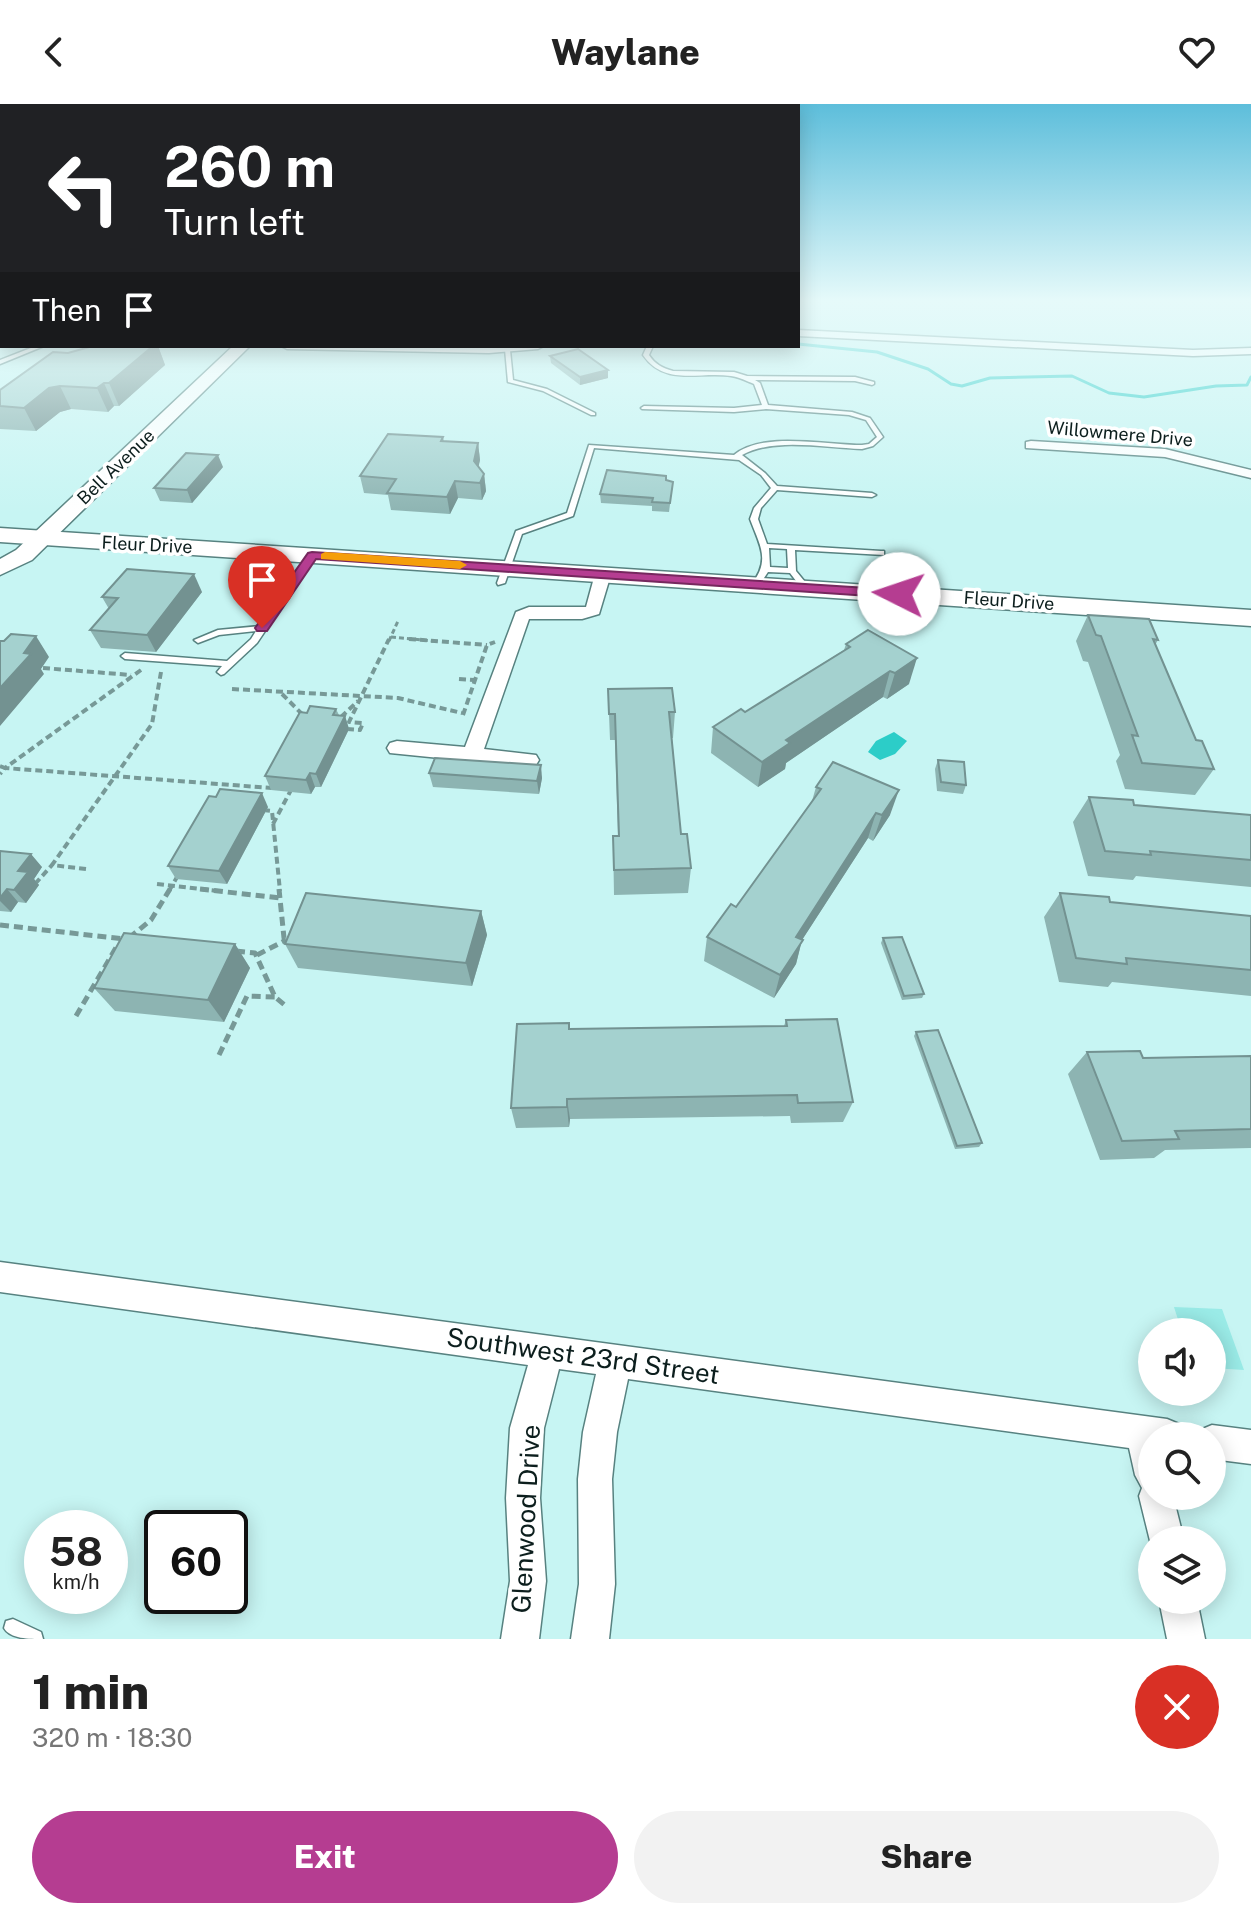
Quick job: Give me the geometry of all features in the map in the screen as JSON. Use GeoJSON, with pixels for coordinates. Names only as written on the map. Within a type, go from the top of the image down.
{"type":"FeatureCollection","features":[{"type":"Feature","properties":{"kind":"main road","name":"Bell Avenue"},"geometry":{"type":"LineString","coordinates":[[0,568],[215,371]]}},
{"type":"Feature","properties":{"kind":"main road","name":"Fleur Drive"},"geometry":{"type":"LineString","coordinates":[[0,535],[22,549],[602,582],[1251,632]]}},
{"type":"Feature","properties":{"kind":"main road","name":"Bell Avenue"},"geometry":{"type":"LineString","coordinates":[[0,586],[16,569],[22,549]]}},
{"type":"Feature","properties":{"kind":"main road","name":"Fleur Drive"},"geometry":{"type":"LineString","coordinates":[[602,582],[760,577],[1251,618]]}},
{"type":"Feature","properties":{"kind":"street","name":"Willowmere Drive"},"geometry":{"type":"LineString","coordinates":[[1031,445],[1165,453],[1249,470]]}},
{"type":"Feature","properties":{"kind":"street"},"geometry":{"type":"LineString","coordinates":[[472,754],[522,616],[529,612],[582,614],[593,610],[602,582]]}},
{"type":"Feature","properties":{"kind":"street"},"geometry":{"type":"LineString","coordinates":[[397,748],[529,760]]}},
{"type":"Feature","properties":{"kind":"street","name":"Southwest 23rd Street"},"geometry":{"type":"LineString","coordinates":[[0,1277],[1138,1432]]}},
{"type":"Feature","properties":{"kind":"street","name":"Glenwood Drive"},"geometry":{"type":"LineString","coordinates":[[520,1639],[528,1581],[523,1498],[527,1428],[547,1352]]}},
{"type":"Feature","properties":{"kind":"street"},"geometry":{"type":"LineString","coordinates":[[590,1639],[597,1584],[595,1479],[600,1432],[615,1361]]}},
{"type":"Feature","properties":{"kind":"street"},"geometry":{"type":"LineString","coordinates":[[1226,1444],[1251,1447]]}},
{"type":"Feature","properties":{"kind":"street"},"geometry":{"type":"LineString","coordinates":[[1181,1614],[1186,1639]]}},
{"type":"Feature","properties":{"kind":"lane"},"geometry":{"type":"LineString","coordinates":[[509,371],[510,381],[545,390],[593,414]]}},
{"type":"Feature","properties":{"kind":"lane"},"geometry":{"type":"LineString","coordinates":[[673,371],[744,378],[855,379],[872,383]]}},
{"type":"Feature","properties":{"kind":"lane"},"geometry":{"type":"LineString","coordinates":[[744,378],[757,383],[766,407]]}},
{"type":"Feature","properties":{"kind":"lane"},"geometry":{"type":"LineString","coordinates":[[644,408],[734,410],[766,407],[850,413],[868,419],[880,437],[871,445],[763,444],[746,447],[737,455],[763,474],[775,488],[872,495]]}},
{"type":"Feature","properties":{"kind":"lane"},"geometry":{"type":"LineString","coordinates":[[504,576],[519,533],[545,517],[570,514],[591,446],[742,458]]}},
{"type":"Feature","properties":{"kind":"lane"},"geometry":{"type":"LineString","coordinates":[[760,577],[768,546],[754,519],[758,508],[775,488]]}},
{"type":"Feature","properties":{"kind":"lane"},"geometry":{"type":"LineString","coordinates":[[768,546],[881,553]]}},
{"type":"Feature","properties":{"kind":"lane"},"geometry":{"type":"LineString","coordinates":[[791,547],[799,580]]}},
{"type":"Feature","properties":{"kind":"lane"},"geometry":{"type":"LineString","coordinates":[[125,656],[224,668],[254,641],[307,564]]}},
{"type":"Feature","properties":{"kind":"lane"},"geometry":{"type":"LineString","coordinates":[[263,608],[276,609]]}},
{"type":"Feature","properties":{"kind":"lane"},"geometry":{"type":"LineString","coordinates":[[198,640],[218,633],[262,628]]}},
{"type":"Feature","properties":{"kind":"lane"},"geometry":{"type":"LineString","coordinates":[[13,1628],[34,1639]]}},
{"type":"Feature","properties":{"kind":"path"},"geometry":{"type":"LineString","coordinates":[[338,728],[360,730],[363,723],[349,722],[398,621]]}},
{"type":"Feature","properties":{"kind":"path"},"geometry":{"type":"LineString","coordinates":[[391,637],[487,645]]}},
{"type":"Feature","properties":{"kind":"path"},"geometry":{"type":"LineString","coordinates":[[0,774],[2,767],[157,659],[162,673],[152,724],[35,885]]}},
{"type":"Feature","properties":{"kind":"path"},"geometry":{"type":"LineString","coordinates":[[43,668],[134,675]]}},
{"type":"Feature","properties":{"kind":"path"},"geometry":{"type":"LineString","coordinates":[[459,679],[474,680]]}},
{"type":"Feature","properties":{"kind":"path"},"geometry":{"type":"LineString","coordinates":[[232,689],[398,698],[462,713]]}},
{"type":"Feature","properties":{"kind":"path"},"geometry":{"type":"LineString","coordinates":[[282,694],[305,717]]}},
{"type":"Feature","properties":{"kind":"path"},"geometry":{"type":"LineString","coordinates":[[338,720],[362,697]]}},
{"type":"Feature","properties":{"kind":"path"},"geometry":{"type":"LineString","coordinates":[[2,767],[291,790],[273,824]]}},
{"type":"Feature","properties":{"kind":"path"},"geometry":{"type":"LineString","coordinates":[[276,774],[257,810],[272,811],[286,940]]}},
{"type":"Feature","properties":{"kind":"path"},"geometry":{"type":"LineString","coordinates":[[223,798],[230,785]]}},
{"type":"Feature","properties":{"kind":"path"},"geometry":{"type":"LineString","coordinates":[[52,865],[86,869]]}},
{"type":"Feature","properties":{"kind":"path"},"geometry":{"type":"LineString","coordinates":[[76,1016],[124,939],[151,920],[179,873]]}},
{"type":"Feature","properties":{"kind":"path"},"geometry":{"type":"LineString","coordinates":[[157,884],[280,898]]}},
{"type":"Feature","properties":{"kind":"path"},"geometry":{"type":"LineString","coordinates":[[0,925],[141,941]]}},
{"type":"Feature","properties":{"kind":"path"},"geometry":{"type":"LineString","coordinates":[[227,950],[257,956],[286,940],[301,941]]}},
{"type":"Feature","properties":{"kind":"path"},"geometry":{"type":"LineString","coordinates":[[257,956],[275,997],[286,1006]]}},
{"type":"Feature","properties":{"kind":"path"},"geometry":{"type":"LineString","coordinates":[[219,1055],[247,996],[275,997]]}},
{"type":"Feature","properties":{"kind":"shaded area"},"geometry":{"type":"Polygon","coordinates":[[[894,732],[907,741],[895,754],[880,760],[868,752],[876,741],[894,732]]]}},
{"type":"Feature","properties":{"kind":"shaded area"},"geometry":{"type":"Polygon","coordinates":[[[1174,1307],[1222,1309],[1225,1318],[1178,1318],[1174,1307]]]}},
{"type":"Feature","properties":{"kind":"shaded area"},"geometry":{"type":"Polygon","coordinates":[[[1226,1320],[1244,1370],[1226,1369],[1226,1320]]]}},
{"type":"Feature","properties":{"kind":"building"},"geometry":{"type":"Polygon","coordinates":[[[27,371],[124,371],[97,388],[49,388],[24,408],[0,406],[0,390],[27,371]]]}},
{"type":"Feature","properties":{"kind":"building"},"geometry":{"type":"Polygon","coordinates":[[[571,371],[605,371],[580,377],[571,371]]]}},
{"type":"Feature","properties":{"kind":"building"},"geometry":{"type":"Polygon","coordinates":[[[388,434],[443,437],[441,441],[478,443],[474,461],[484,474],[480,483],[455,481],[447,497],[387,493],[396,479],[360,476],[388,434]]]}},
{"type":"Feature","properties":{"kind":"building"},"geometry":{"type":"Polygon","coordinates":[[[186,453],[218,455],[187,490],[154,488],[186,453]]]}},
{"type":"Feature","properties":{"kind":"building"},"geometry":{"type":"Polygon","coordinates":[[[607,470],[666,476],[666,480],[673,482],[670,503],[652,502],[653,498],[600,494],[607,470]]]}},
{"type":"Feature","properties":{"kind":"building"},"geometry":{"type":"Polygon","coordinates":[[[127,569],[194,574],[147,635],[90,630],[118,598],[102,597],[127,569]]]}},
{"type":"Feature","properties":{"kind":"building"},"geometry":{"type":"Polygon","coordinates":[[[1088,615],[1149,619],[1158,640],[1153,639],[1196,740],[1202,741],[1214,769],[1142,763],[1132,735],[1138,736],[1101,636],[1096,635],[1088,615]]]}},
{"type":"Feature","properties":{"kind":"building"},"geometry":{"type":"Polygon","coordinates":[[[868,630],[917,658],[895,673],[890,671],[786,740],[790,743],[762,762],[713,727],[741,709],[745,712],[850,647],[846,644],[868,630]]]}},
{"type":"Feature","properties":{"kind":"building"},"geometry":{"type":"Polygon","coordinates":[[[11,634],[36,636],[24,653],[31,654],[0,688],[0,641],[11,634]]]}},
{"type":"Feature","properties":{"kind":"building"},"geometry":{"type":"Polygon","coordinates":[[[672,688],[675,712],[669,712],[681,834],[687,834],[691,868],[614,870],[613,836],[619,836],[615,714],[609,714],[608,689],[672,688]]]}},
{"type":"Feature","properties":{"kind":"building"},"geometry":{"type":"Polygon","coordinates":[[[310,706],[336,709],[333,715],[345,716],[316,774],[310,773],[306,780],[265,776],[300,712],[307,713],[310,706]]]}},
{"type":"Feature","properties":{"kind":"building"},"geometry":{"type":"Polygon","coordinates":[[[435,758],[541,765],[537,781],[429,773],[435,758]]]}},
{"type":"Feature","properties":{"kind":"building"},"geometry":{"type":"Polygon","coordinates":[[[938,760],[964,762],[966,785],[941,782],[938,760]]]}},
{"type":"Feature","properties":{"kind":"building"},"geometry":{"type":"Polygon","coordinates":[[[833,762],[899,790],[882,815],[876,813],[796,937],[803,940],[780,975],[707,937],[731,904],[736,907],[821,789],[816,787],[833,762]]]}},
{"type":"Feature","properties":{"kind":"building"},"geometry":{"type":"Polygon","coordinates":[[[220,789],[262,793],[219,871],[168,866],[209,796],[216,797],[220,789]]]}},
{"type":"Feature","properties":{"kind":"building"},"geometry":{"type":"Polygon","coordinates":[[[1089,797],[1133,800],[1134,805],[1251,815],[1251,860],[1150,851],[1151,855],[1105,851],[1089,797]]]}},
{"type":"Feature","properties":{"kind":"building"},"geometry":{"type":"Polygon","coordinates":[[[0,851],[31,854],[18,871],[28,872],[14,890],[7,889],[0,898],[0,851]]]}},
{"type":"Feature","properties":{"kind":"building"},"geometry":{"type":"Polygon","coordinates":[[[306,893],[481,911],[466,963],[285,944],[306,893]]]}},
{"type":"Feature","properties":{"kind":"building"},"geometry":{"type":"Polygon","coordinates":[[[1060,893],[1109,897],[1110,902],[1251,916],[1251,970],[1126,958],[1127,964],[1076,958],[1060,893]]]}},
{"type":"Feature","properties":{"kind":"building"},"geometry":{"type":"Polygon","coordinates":[[[124,933],[235,944],[208,1000],[94,988],[124,933]]]}},
{"type":"Feature","properties":{"kind":"building"},"geometry":{"type":"Polygon","coordinates":[[[902,937],[924,994],[904,996],[883,938],[902,937]]]}},
{"type":"Feature","properties":{"kind":"building"},"geometry":{"type":"Polygon","coordinates":[[[837,1019],[853,1102],[798,1103],[797,1095],[567,1099],[567,1107],[511,1108],[517,1024],[569,1023],[569,1029],[787,1026],[786,1020],[837,1019]]]}},
{"type":"Feature","properties":{"kind":"building"},"geometry":{"type":"Polygon","coordinates":[[[938,1030],[982,1143],[957,1146],[916,1032],[938,1030]]]}},
{"type":"Feature","properties":{"kind":"building"},"geometry":{"type":"Polygon","coordinates":[[[1140,1051],[1143,1058],[1251,1056],[1251,1129],[1175,1131],[1179,1139],[1122,1141],[1087,1052],[1140,1051]]]}},
{"type":"Feature","properties":{"kind":"waterway"},"geometry":{"type":"LineString","coordinates":[[931,371],[951,384],[962,386],[990,378],[1072,376],[1109,393],[1144,397],[1216,386],[1247,385],[1251,377]]}},
{"type":"Feature","properties":{"kind":"slow traffic"},"geometry":{"type":"LineString","coordinates":[[325,556],[460,565]]}},
{"type":"Feature","properties":{"kind":"route"},"geometry":{"type":"LineString","coordinates":[[262,628],[289,593],[312,555],[899,594]]}}]}
